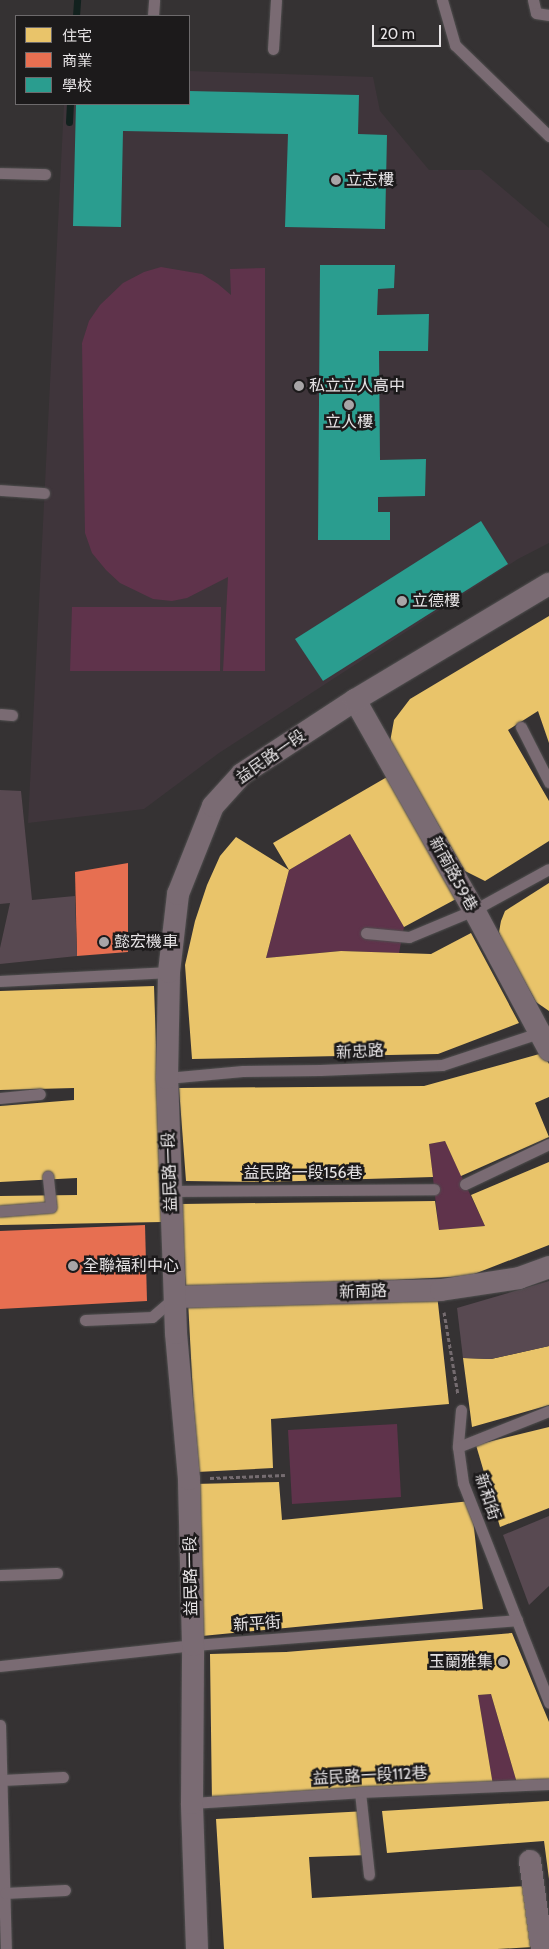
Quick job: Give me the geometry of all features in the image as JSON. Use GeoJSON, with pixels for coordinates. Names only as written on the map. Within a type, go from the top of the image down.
{"type":"FeatureCollection","features":[{"type":"Feature","properties":{"kind":"street","name":"益民路一段"},"geometry":{"type":"LineString","coordinates":[[197,1949],[192,1803],[193,1645],[189,1479],[175,1297],[167,1078],[168,972],[178,894],[213,806],[242,774],[355,700],[549,584]]}},
{"type":"Feature","properties":{"kind":"street","name":"新南路59巷"},"geometry":{"type":"LineString","coordinates":[[355,700],[546,1037]]}},
{"type":"Feature","properties":{"kind":"street","name":"新南路"},"geometry":{"type":"LineString","coordinates":[[175,1297],[441,1290],[519,1278],[549,1267]]}},
{"type":"Feature","properties":{"kind":"street"},"geometry":{"type":"LineString","coordinates":[[530,1861],[542,1949]]}},
{"type":"Feature","properties":{"kind":"lane"},"geometry":{"type":"LineString","coordinates":[[153,15],[154,0]]}},
{"type":"Feature","properties":{"kind":"lane"},"geometry":{"type":"LineString","coordinates":[[273,49],[276,0]]}},
{"type":"Feature","properties":{"kind":"lane"},"geometry":{"type":"LineString","coordinates":[[442,0],[455,45],[549,136]]}},
{"type":"Feature","properties":{"kind":"lane"},"geometry":{"type":"LineString","coordinates":[[533,0],[536,13],[549,15]]}},
{"type":"Feature","properties":{"kind":"lane"},"geometry":{"type":"LineString","coordinates":[[0,173],[45,174]]}},
{"type":"Feature","properties":{"kind":"lane"},"geometry":{"type":"LineString","coordinates":[[0,490],[44,493]]}},
{"type":"Feature","properties":{"kind":"lane"},"geometry":{"type":"LineString","coordinates":[[521,727],[549,782]]}},
{"type":"Feature","properties":{"kind":"lane"},"geometry":{"type":"LineString","coordinates":[[366,933],[409,937],[474,910],[549,869]]}},
{"type":"Feature","properties":{"kind":"lane"},"geometry":{"type":"LineString","coordinates":[[0,981],[168,972]]}},
{"type":"Feature","properties":{"kind":"lane","name":"新忠路"},"geometry":{"type":"LineString","coordinates":[[167,1078],[243,1071],[442,1065],[546,1037]]}},
{"type":"Feature","properties":{"kind":"lane"},"geometry":{"type":"LineString","coordinates":[[0,1098],[40,1094]]}},
{"type":"Feature","properties":{"kind":"lane"},"geometry":{"type":"LineString","coordinates":[[465,1184],[549,1144]]}},
{"type":"Feature","properties":{"kind":"lane"},"geometry":{"type":"LineString","coordinates":[[0,1211],[51,1207],[48,1176]]}},
{"type":"Feature","properties":{"kind":"lane","name":"益民路一段156巷"},"geometry":{"type":"LineString","coordinates":[[171,1191],[434,1189]]}},
{"type":"Feature","properties":{"kind":"lane"},"geometry":{"type":"LineString","coordinates":[[85,1320],[152,1317],[175,1297]]}},
{"type":"Feature","properties":{"kind":"lane","name":"新和街"},"geometry":{"type":"LineString","coordinates":[[460,1410],[458,1446],[462,1483],[549,1703]]}},
{"type":"Feature","properties":{"kind":"lane"},"geometry":{"type":"LineString","coordinates":[[458,1446],[549,1411]]}},
{"type":"Feature","properties":{"kind":"lane"},"geometry":{"type":"LineString","coordinates":[[0,1575],[57,1573]]}},
{"type":"Feature","properties":{"kind":"lane","name":"新平街"},"geometry":{"type":"LineString","coordinates":[[0,1666],[193,1645],[517,1620]]}},
{"type":"Feature","properties":{"kind":"lane"},"geometry":{"type":"LineString","coordinates":[[0,1725],[6,1949]]}},
{"type":"Feature","properties":{"kind":"lane"},"geometry":{"type":"LineString","coordinates":[[2,1780],[63,1777]]}},
{"type":"Feature","properties":{"kind":"lane","name":"益民路一段112巷"},"geometry":{"type":"LineString","coordinates":[[192,1803],[360,1792],[549,1784]]}},
{"type":"Feature","properties":{"kind":"lane"},"geometry":{"type":"LineString","coordinates":[[360,1792],[370,1875]]}},
{"type":"Feature","properties":{"kind":"lane"},"geometry":{"type":"LineString","coordinates":[[5,1893],[65,1890]]}},
{"type":"Feature","properties":{"kind":"path"},"geometry":{"type":"LineString","coordinates":[[441,1290],[460,1410]]}},
{"type":"Feature","properties":{"kind":"path"},"geometry":{"type":"LineString","coordinates":[[189,1479],[285,1475]]}},
{"type":"Feature","properties":{"kind":"shaded area","name":"私立立人高中"},"geometry":{"type":"Polygon","coordinates":[[[190,71],[373,77],[380,111],[429,170],[481,170],[549,228],[549,543],[518,559],[219,753],[144,809],[28,823],[64,105],[190,105],[190,71]]]}},
{"type":"Feature","properties":{"kind":"shaded area"},"geometry":{"type":"Polygon","coordinates":[[[161,267],[202,274],[231,295],[230,269],[265,268],[265,671],[223,671],[228,577],[187,598],[172,601],[153,599],[120,583],[106,570],[92,553],[85,533],[82,343],[89,321],[100,305],[123,283],[144,272],[161,267]]]}},
{"type":"Feature","properties":{"kind":"shaded area"},"geometry":{"type":"Polygon","coordinates":[[[72,607],[221,607],[220,671],[70,671],[72,607]]]}},
{"type":"Feature","properties":{"kind":"shaded area"},"geometry":{"type":"Polygon","coordinates":[[[350,834],[404,927],[399,953],[341,951],[266,958],[289,870],[350,834]]]}},
{"type":"Feature","properties":{"kind":"shaded area"},"geometry":{"type":"Polygon","coordinates":[[[445,1141],[485,1226],[439,1230],[429,1144],[445,1141]]]}},
{"type":"Feature","properties":{"kind":"shaded area"},"geometry":{"type":"Polygon","coordinates":[[[397,1424],[401,1497],[292,1504],[288,1430],[397,1424]]]}},
{"type":"Feature","properties":{"kind":"shaded area"},"geometry":{"type":"Polygon","coordinates":[[[491,1694],[517,1783],[493,1785],[478,1695],[491,1694]]]}},
{"type":"Feature","properties":{"kind":"building: 住宅"},"geometry":{"type":"Polygon","coordinates":[[[549,616],[549,743],[538,711],[508,730],[549,801],[549,841],[485,881],[465,871],[390,742],[394,720],[410,699],[549,616]]]}},
{"type":"Feature","properties":{"kind":"building: 住宅"},"geometry":{"type":"Polygon","coordinates":[[[387,777],[456,899],[404,927],[350,834],[289,870],[273,843],[387,777]]]}},
{"type":"Feature","properties":{"kind":"building: 住宅"},"geometry":{"type":"Polygon","coordinates":[[[236,837],[289,870],[266,958],[341,951],[431,954],[471,933],[519,1023],[438,1054],[192,1059],[185,965],[195,921],[207,885],[220,856],[236,837]]]}},
{"type":"Feature","properties":{"kind":"building: 住宅"},"geometry":{"type":"Polygon","coordinates":[[[549,883],[549,1011],[536,1002],[502,941],[499,932],[505,911],[549,883]]]}},
{"type":"Feature","properties":{"kind":"building: 住宅"},"geometry":{"type":"Polygon","coordinates":[[[154,986],[162,1222],[0,1225],[0,1196],[77,1195],[77,1178],[0,1182],[0,1106],[74,1100],[74,1088],[0,1090],[0,991],[154,986]]]}},
{"type":"Feature","properties":{"kind":"building: 住宅"},"geometry":{"type":"Polygon","coordinates":[[[543,1053],[549,1064],[549,1097],[535,1103],[549,1137],[461,1176],[445,1141],[429,1144],[433,1177],[266,1182],[186,1181],[179,1088],[424,1086],[543,1053]]]}},
{"type":"Feature","properties":{"kind":"building: 住宅"},"geometry":{"type":"Polygon","coordinates":[[[549,1162],[549,1245],[469,1276],[186,1291],[181,1204],[435,1201],[439,1230],[485,1226],[471,1195],[549,1162]]]}},
{"type":"Feature","properties":{"kind":"building: 住宅"},"geometry":{"type":"Polygon","coordinates":[[[437,1294],[449,1404],[271,1419],[273,1468],[197,1472],[188,1301],[437,1294]]]}},
{"type":"Feature","properties":{"kind":"building: 住宅"},"geometry":{"type":"Polygon","coordinates":[[[549,1346],[549,1405],[472,1427],[463,1358],[491,1359],[549,1346]]]}},
{"type":"Feature","properties":{"kind":"building: 住宅"},"geometry":{"type":"Polygon","coordinates":[[[549,1427],[549,1508],[500,1527],[476,1445],[549,1427]]]}},
{"type":"Feature","properties":{"kind":"building: 住宅"},"geometry":{"type":"Polygon","coordinates":[[[279,1482],[282,1520],[471,1501],[483,1609],[202,1636],[194,1484],[279,1482]]]}},
{"type":"Feature","properties":{"kind":"building: 住宅"},"geometry":{"type":"Polygon","coordinates":[[[512,1633],[549,1722],[549,1781],[517,1783],[491,1694],[478,1695],[493,1785],[212,1805],[210,1654],[286,1652],[512,1633]]]}},
{"type":"Feature","properties":{"kind":"building: 住宅"},"geometry":{"type":"Polygon","coordinates":[[[549,1801],[549,1879],[544,1841],[387,1853],[382,1811],[549,1801]]]}},
{"type":"Feature","properties":{"kind":"building: 住宅"},"geometry":{"type":"Polygon","coordinates":[[[367,1811],[369,1855],[309,1857],[312,1898],[527,1886],[533,1947],[497,1949],[224,1949],[216,1819],[367,1811]]]}},
{"type":"Feature","properties":{"kind":"building: 商業"},"geometry":{"type":"Polygon","coordinates":[[[128,863],[128,952],[77,956],[75,872],[128,863]]]}},
{"type":"Feature","properties":{"kind":"building: 商業","name":"全聯福利中心"},"geometry":{"type":"Polygon","coordinates":[[[145,1225],[147,1301],[0,1309],[0,1231],[145,1225]]]}},
{"type":"Feature","properties":{"kind":"building: 學校","name":"立志樓"},"geometry":{"type":"Polygon","coordinates":[[[190,91],[359,95],[358,134],[387,135],[385,229],[285,227],[288,134],[123,131],[121,227],[73,226],[76,105],[190,105],[190,91]]]}},
{"type":"Feature","properties":{"kind":"building: 學校","name":"立人樓"},"geometry":{"type":"Polygon","coordinates":[[[320,265],[395,265],[394,288],[378,289],[377,315],[429,314],[428,351],[379,351],[380,460],[426,459],[425,496],[378,497],[378,512],[390,512],[390,540],[318,540],[320,265]]]}},
{"type":"Feature","properties":{"kind":"building: 學校","name":"立德樓"},"geometry":{"type":"Polygon","coordinates":[[[481,521],[508,564],[323,681],[295,639],[481,521]]]}},
{"type":"Feature","properties":{"kind":"building: 其他"},"geometry":{"type":"Polygon","coordinates":[[[0,790],[21,791],[32,900],[75,896],[77,956],[0,964],[0,948],[10,903],[0,904],[0,790]]]}},
{"type":"Feature","properties":{"kind":"building: 其他"},"geometry":{"type":"Polygon","coordinates":[[[549,1281],[549,1346],[491,1359],[463,1358],[457,1308],[549,1281]]]}},
{"type":"Feature","properties":{"kind":"building: 其他"},"geometry":{"type":"Polygon","coordinates":[[[549,1516],[549,1586],[529,1605],[503,1535],[549,1516]]]}},
{"type":"Feature","properties":{"kind":"waterway"},"geometry":{"type":"LineString","coordinates":[[76,15],[77,0]]}},
{"type":"Feature","properties":{"kind":"waterway"},"geometry":{"type":"LineString","coordinates":[[69,122],[70,105]]}},
{"type":"Feature","properties":{"kind":"place","name":"立志樓"},"geometry":{"type":"Point","coordinates":[336,180]}},
{"type":"Feature","properties":{"kind":"place","name":"私立立人高中"},"geometry":{"type":"Point","coordinates":[299,386]}},
{"type":"Feature","properties":{"kind":"place","name":"立人樓"},"geometry":{"type":"Point","coordinates":[349,405]}},
{"type":"Feature","properties":{"kind":"place","name":"立德樓"},"geometry":{"type":"Point","coordinates":[402,601]}},
{"type":"Feature","properties":{"kind":"place","name":"懿宏機車"},"geometry":{"type":"Point","coordinates":[104,942]}},
{"type":"Feature","properties":{"kind":"place","name":"全聯福利中心"},"geometry":{"type":"Point","coordinates":[73,1266]}},
{"type":"Feature","properties":{"kind":"place","name":"玉蘭雅集"},"geometry":{"type":"Point","coordinates":[503,1662]}}]}
